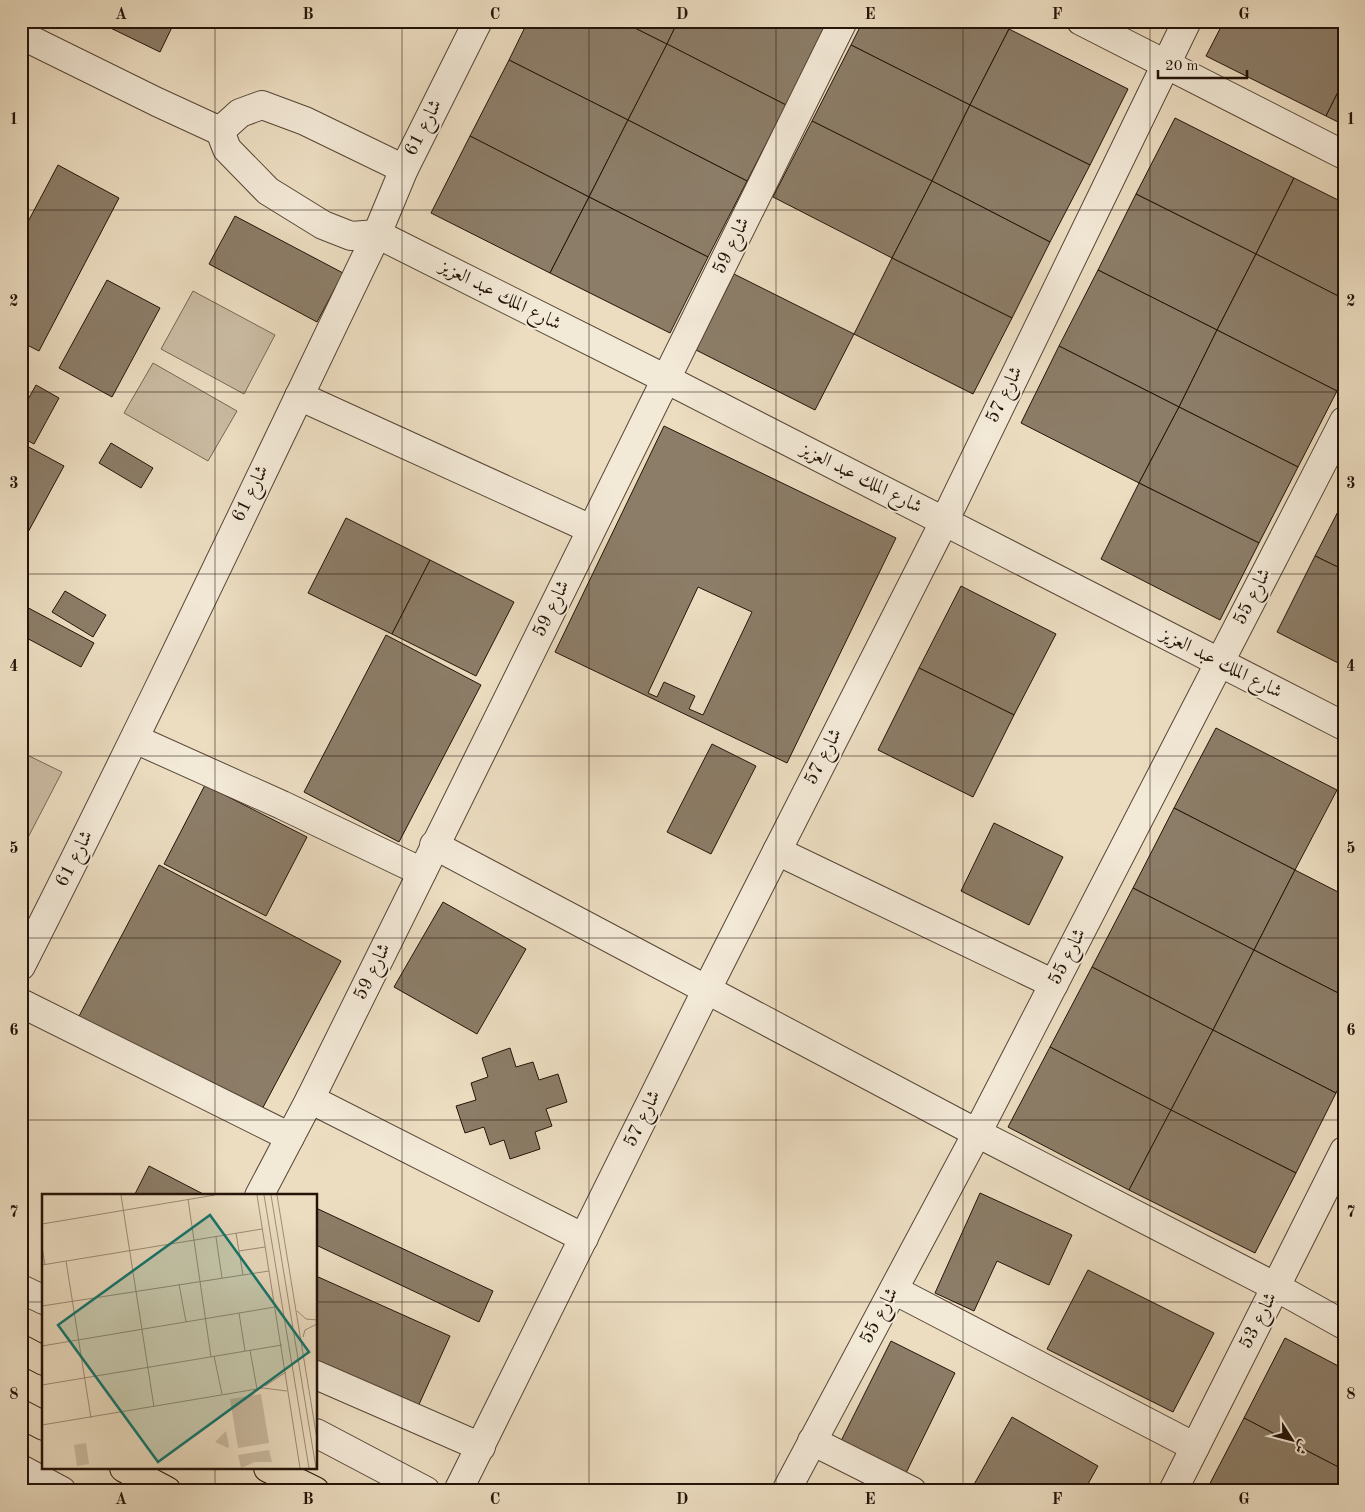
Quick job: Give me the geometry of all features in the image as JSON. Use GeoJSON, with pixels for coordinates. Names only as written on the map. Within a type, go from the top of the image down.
{"type":"FeatureCollection","features":[{"type":"Feature","properties":{"kind":"highway"},"geometry":{"type":"LineString","coordinates":[[21,1349],[42,1360]]}},
{"type":"Feature","properties":{"kind":"highway"},"geometry":{"type":"LineString","coordinates":[[21,1414],[42,1425]]}},
{"type":"Feature","properties":{"kind":"highway"},"geometry":{"type":"LineString","coordinates":[[128,1470],[167,1491]]}},
{"type":"Feature","properties":{"kind":"highway"},"geometry":{"type":"LineString","coordinates":[[272,1470],[314,1491]]}},
{"type":"Feature","properties":{"kind":"street","name":"شارع 61"},"geometry":{"type":"LineString","coordinates":[[21,966],[135,738],[377,234],[404,169],[478,21]]}},
{"type":"Feature","properties":{"kind":"street","name":"شارع 59"},"geometry":{"type":"LineString","coordinates":[[260,1194],[310,1099],[843,21]]}},
{"type":"Feature","properties":{"kind":"street"},"geometry":{"type":"LineString","coordinates":[[1081,21],[1344,155]]}},
{"type":"Feature","properties":{"kind":"street","name":"شارع 57"},"geometry":{"type":"LineString","coordinates":[[458,1491],[707,988],[944,522],[1187,21]]}},
{"type":"Feature","properties":{"kind":"street"},"geometry":{"type":"LineString","coordinates":[[21,35],[220,131],[227,149],[268,191],[323,225],[350,236],[377,234]]}},
{"type":"Feature","properties":{"kind":"street"},"geometry":{"type":"LineString","coordinates":[[220,131],[240,113],[262,105],[305,121],[404,169]]}},
{"type":"Feature","properties":{"kind":"street","name":"شارع الملك عبد العزيز"},"geometry":{"type":"LineString","coordinates":[[377,234],[666,379],[1344,726]]}},
{"type":"Feature","properties":{"kind":"street"},"geometry":{"type":"LineString","coordinates":[[299,396],[591,530]]}},
{"type":"Feature","properties":{"kind":"street","name":"شارع 55"},"geometry":{"type":"LineString","coordinates":[[786,1491],[977,1133],[1344,421]]}},
{"type":"Feature","properties":{"kind":"street"},"geometry":{"type":"LineString","coordinates":[[135,738],[422,872]]}},
{"type":"Feature","properties":{"kind":"street"},"geometry":{"type":"LineString","coordinates":[[434,845],[707,988],[977,1133],[1344,1324]]}},
{"type":"Feature","properties":{"kind":"street"},"geometry":{"type":"LineString","coordinates":[[777,851],[1054,984]]}},
{"type":"Feature","properties":{"kind":"street"},"geometry":{"type":"LineString","coordinates":[[21,1003],[290,1137]]}},
{"type":"Feature","properties":{"kind":"street"},"geometry":{"type":"LineString","coordinates":[[310,1099],[584,1238]]}},
{"type":"Feature","properties":{"kind":"street","name":"شارع 53"},"geometry":{"type":"LineString","coordinates":[[1173,1491],[1344,1152]]}},
{"type":"Feature","properties":{"kind":"street"},"geometry":{"type":"LineString","coordinates":[[21,1289],[42,1299]]}},
{"type":"Feature","properties":{"kind":"street"},"geometry":{"type":"LineString","coordinates":[[894,1290],[1195,1447]]}},
{"type":"Feature","properties":{"kind":"street"},"geometry":{"type":"LineString","coordinates":[[318,1376],[481,1447]]}},
{"type":"Feature","properties":{"kind":"street"},"geometry":{"type":"LineString","coordinates":[[318,1434],[426,1491]]}},
{"type":"Feature","properties":{"kind":"street"},"geometry":{"type":"LineString","coordinates":[[812,1441],[912,1491]]}},
{"type":"Feature","properties":{"kind":"street"},"geometry":{"type":"LineString","coordinates":[[21,1470],[62,1491]]}},
{"type":"Feature","properties":{"kind":"shaded area"},"geometry":{"type":"Polygon","coordinates":[[[193,291],[275,335],[244,394],[161,349],[193,291]]]}},
{"type":"Feature","properties":{"kind":"shaded area"},"geometry":{"type":"Polygon","coordinates":[[[153,363],[237,411],[208,461],[124,413],[153,363]]]}},
{"type":"Feature","properties":{"kind":"shaded area"},"geometry":{"type":"Polygon","coordinates":[[[21,752],[62,772],[21,851],[21,752]]]}},
{"type":"Feature","properties":{"kind":"building"},"geometry":{"type":"Polygon","coordinates":[[[96,21],[175,21],[160,52],[96,21]]]}},
{"type":"Feature","properties":{"kind":"building"},"geometry":{"type":"Polygon","coordinates":[[[528,21],[621,21],[667,44],[628,120],[509,60],[528,21]]]}},
{"type":"Feature","properties":{"kind":"building"},"geometry":{"type":"Polygon","coordinates":[[[621,21],[678,21],[667,44],[621,21]]]}},
{"type":"Feature","properties":{"kind":"building"},"geometry":{"type":"Polygon","coordinates":[[[678,21],[811,21],[825,28],[786,105],[667,44],[678,21]]]}},
{"type":"Feature","properties":{"kind":"building"},"geometry":{"type":"Polygon","coordinates":[[[811,21],[828,21],[825,28],[811,21]]]}},
{"type":"Feature","properties":{"kind":"building"},"geometry":{"type":"Polygon","coordinates":[[[863,21],[994,21],[1009,29],[970,105],[851,45],[863,21]]]}},
{"type":"Feature","properties":{"kind":"building"},"geometry":{"type":"Polygon","coordinates":[[[1224,21],[1328,21],[1344,29],[1344,80],[1326,116],[1206,56],[1224,21]]]}},
{"type":"Feature","properties":{"kind":"building"},"geometry":{"type":"Polygon","coordinates":[[[1328,21],[1344,21],[1344,29],[1328,21]]]}},
{"type":"Feature","properties":{"kind":"building"},"geometry":{"type":"Polygon","coordinates":[[[1009,29],[1128,89],[1090,165],[970,105],[1009,29]]]}},
{"type":"Feature","properties":{"kind":"building"},"geometry":{"type":"Polygon","coordinates":[[[667,44],[786,105],[747,181],[628,120],[667,44]]]}},
{"type":"Feature","properties":{"kind":"building"},"geometry":{"type":"Polygon","coordinates":[[[851,45],[970,105],[932,181],[812,121],[851,45]]]}},
{"type":"Feature","properties":{"kind":"building"},"geometry":{"type":"Polygon","coordinates":[[[509,60],[628,120],[589,197],[470,136],[509,60]]]}},
{"type":"Feature","properties":{"kind":"building"},"geometry":{"type":"Polygon","coordinates":[[[1344,80],[1344,125],[1326,116],[1344,80]]]}},
{"type":"Feature","properties":{"kind":"building"},"geometry":{"type":"Polygon","coordinates":[[[970,105],[1090,165],[1050,242],[932,181],[970,105]]]}},
{"type":"Feature","properties":{"kind":"building"},"geometry":{"type":"Polygon","coordinates":[[[1175,118],[1294,178],[1256,254],[1136,194],[1175,118]]]}},
{"type":"Feature","properties":{"kind":"building"},"geometry":{"type":"Polygon","coordinates":[[[628,120],[747,181],[708,257],[589,197],[628,120]]]}},
{"type":"Feature","properties":{"kind":"building"},"geometry":{"type":"Polygon","coordinates":[[[812,121],[932,181],[892,258],[773,197],[812,121]]]}},
{"type":"Feature","properties":{"kind":"building"},"geometry":{"type":"Polygon","coordinates":[[[470,136],[589,197],[550,273],[431,213],[470,136]]]}},
{"type":"Feature","properties":{"kind":"building"},"geometry":{"type":"Polygon","coordinates":[[[58,165],[119,198],[39,351],[21,342],[21,235],[58,165]]]}},
{"type":"Feature","properties":{"kind":"building"},"geometry":{"type":"Polygon","coordinates":[[[1294,178],[1344,203],[1344,299],[1256,254],[1294,178]]]}},
{"type":"Feature","properties":{"kind":"building"},"geometry":{"type":"Polygon","coordinates":[[[932,181],[1050,242],[1012,318],[892,258],[932,181]]]}},
{"type":"Feature","properties":{"kind":"building"},"geometry":{"type":"Polygon","coordinates":[[[1136,194],[1256,254],[1217,330],[1098,270],[1136,194]]]}},
{"type":"Feature","properties":{"kind":"building"},"geometry":{"type":"Polygon","coordinates":[[[589,197],[708,257],[670,333],[550,273],[589,197]]]}},
{"type":"Feature","properties":{"kind":"building"},"geometry":{"type":"Polygon","coordinates":[[[235,216],[343,273],[317,322],[209,264],[235,216]]]}},
{"type":"Feature","properties":{"kind":"building"},"geometry":{"type":"Polygon","coordinates":[[[1256,254],[1344,299],[1344,377],[1337,391],[1217,330],[1256,254]]]}},
{"type":"Feature","properties":{"kind":"building"},"geometry":{"type":"Polygon","coordinates":[[[892,258],[1012,318],[973,394],[854,334],[892,258]]]}},
{"type":"Feature","properties":{"kind":"building"},"geometry":{"type":"Polygon","coordinates":[[[1098,270],[1217,330],[1179,407],[1059,346],[1098,270]]]}},
{"type":"Feature","properties":{"kind":"building"},"geometry":{"type":"Polygon","coordinates":[[[734,274],[854,334],[815,410],[696,350],[734,274]]]}},
{"type":"Feature","properties":{"kind":"building"},"geometry":{"type":"Polygon","coordinates":[[[107,280],[160,308],[112,397],[59,368],[107,280]]]}},
{"type":"Feature","properties":{"kind":"building"},"geometry":{"type":"Polygon","coordinates":[[[1217,330],[1337,391],[1298,467],[1179,407],[1217,330]]]}},
{"type":"Feature","properties":{"kind":"building"},"geometry":{"type":"Polygon","coordinates":[[[1059,346],[1179,407],[1139,483],[1021,423],[1059,346]]]}},
{"type":"Feature","properties":{"kind":"building"},"geometry":{"type":"Polygon","coordinates":[[[36,385],[59,398],[34,444],[21,437],[21,412],[36,385]]]}},
{"type":"Feature","properties":{"kind":"building"},"geometry":{"type":"Polygon","coordinates":[[[1179,407],[1298,467],[1259,543],[1139,483],[1179,407]]]}},
{"type":"Feature","properties":{"kind":"building"},"geometry":{"type":"Polygon","coordinates":[[[664,426],[896,538],[787,763],[555,652],[664,426]],[[698,587],[648,693],[657,697],[664,682],[695,696],[689,709],[703,715],[752,612],[698,587]]]}},
{"type":"Feature","properties":{"kind":"building"},"geometry":{"type":"Polygon","coordinates":[[[111,443],[153,468],[141,488],[99,463],[111,443]]]}},
{"type":"Feature","properties":{"kind":"building"},"geometry":{"type":"Polygon","coordinates":[[[25,445],[64,466],[21,545],[21,452],[25,445]]]}},
{"type":"Feature","properties":{"kind":"building"},"geometry":{"type":"Polygon","coordinates":[[[1139,483],[1259,543],[1220,620],[1101,559],[1139,483]]]}},
{"type":"Feature","properties":{"kind":"building"},"geometry":{"type":"Polygon","coordinates":[[[1344,500],[1344,570],[1315,556],[1344,500]]]}},
{"type":"Feature","properties":{"kind":"building"},"geometry":{"type":"Polygon","coordinates":[[[346,518],[430,560],[392,634],[308,593],[346,518]]]}},
{"type":"Feature","properties":{"kind":"building"},"geometry":{"type":"Polygon","coordinates":[[[1315,556],[1344,570],[1344,666],[1277,632],[1315,556]]]}},
{"type":"Feature","properties":{"kind":"building"},"geometry":{"type":"Polygon","coordinates":[[[430,560],[514,602],[476,676],[392,634],[430,560]]]}},
{"type":"Feature","properties":{"kind":"building"},"geometry":{"type":"Polygon","coordinates":[[[961,586],[1056,634],[1014,715],[919,668],[961,586]]]}},
{"type":"Feature","properties":{"kind":"building"},"geometry":{"type":"Polygon","coordinates":[[[65,591],[106,615],[93,637],[52,612],[65,591]]]}},
{"type":"Feature","properties":{"kind":"building"},"geometry":{"type":"Polygon","coordinates":[[[21,604],[94,643],[81,667],[21,635],[21,604]]]}},
{"type":"Feature","properties":{"kind":"building"},"geometry":{"type":"Polygon","coordinates":[[[386,635],[481,685],[399,842],[304,792],[386,635]]]}},
{"type":"Feature","properties":{"kind":"building"},"geometry":{"type":"Polygon","coordinates":[[[919,668],[1014,715],[973,797],[878,750],[919,668]]]}},
{"type":"Feature","properties":{"kind":"building"},"geometry":{"type":"Polygon","coordinates":[[[1216,728],[1337,790],[1295,870],[1174,808],[1216,728]]]}},
{"type":"Feature","properties":{"kind":"building"},"geometry":{"type":"Polygon","coordinates":[[[712,744],[756,766],[711,854],[667,832],[712,744]]]}},
{"type":"Feature","properties":{"kind":"building"},"geometry":{"type":"Polygon","coordinates":[[[205,785],[307,837],[266,916],[164,864],[205,785]]]}},
{"type":"Feature","properties":{"kind":"building"},"geometry":{"type":"Polygon","coordinates":[[[1174,808],[1295,870],[1254,950],[1133,888],[1174,808]]]}},
{"type":"Feature","properties":{"kind":"building"},"geometry":{"type":"Polygon","coordinates":[[[994,823],[1063,857],[1029,925],[961,891],[994,823]]]}},
{"type":"Feature","properties":{"kind":"building"},"geometry":{"type":"Polygon","coordinates":[[[159,865],[341,961],[260,1113],[78,1018],[159,865]]]}},
{"type":"Feature","properties":{"kind":"building"},"geometry":{"type":"Polygon","coordinates":[[[1295,870],[1344,895],[1344,996],[1254,950],[1295,870]]]}},
{"type":"Feature","properties":{"kind":"building"},"geometry":{"type":"Polygon","coordinates":[[[1133,888],[1254,950],[1213,1030],[1092,967],[1133,888]]]}},
{"type":"Feature","properties":{"kind":"building"},"geometry":{"type":"Polygon","coordinates":[[[443,902],[526,949],[477,1034],[394,987],[443,902]]]}},
{"type":"Feature","properties":{"kind":"building"},"geometry":{"type":"Polygon","coordinates":[[[1254,950],[1344,996],[1344,1078],[1336,1093],[1213,1030],[1254,950]]]}},
{"type":"Feature","properties":{"kind":"building"},"geometry":{"type":"Polygon","coordinates":[[[1092,967],[1213,1030],[1171,1110],[1050,1047],[1092,967]]]}},
{"type":"Feature","properties":{"kind":"building"},"geometry":{"type":"Polygon","coordinates":[[[1213,1030],[1336,1093],[1296,1173],[1171,1110],[1213,1030]]]}},
{"type":"Feature","properties":{"kind":"building"},"geometry":{"type":"Polygon","coordinates":[[[1050,1047],[1171,1110],[1129,1190],[1008,1127],[1050,1047]]]}},
{"type":"Feature","properties":{"kind":"building"},"geometry":{"type":"Polygon","coordinates":[[[510,1048],[516,1067],[533,1062],[539,1080],[558,1074],[567,1102],[546,1109],[552,1126],[535,1132],[540,1149],[510,1159],[504,1140],[490,1145],[484,1127],[465,1133],[456,1106],[476,1100],[471,1083],[488,1077],[482,1058],[510,1048]]]}},
{"type":"Feature","properties":{"kind":"building"},"geometry":{"type":"Polygon","coordinates":[[[1171,1110],[1296,1173],[1255,1253],[1129,1190],[1171,1110]]]}},
{"type":"Feature","properties":{"kind":"building"},"geometry":{"type":"Polygon","coordinates":[[[149,1166],[203,1194],[135,1194],[149,1166]]]}},
{"type":"Feature","properties":{"kind":"building"},"geometry":{"type":"Polygon","coordinates":[[[980,1193],[1072,1235],[1049,1285],[997,1261],[974,1311],[935,1293],[980,1193]]]}},
{"type":"Feature","properties":{"kind":"building"},"geometry":{"type":"Polygon","coordinates":[[[318,1209],[493,1291],[479,1322],[318,1246],[318,1209]]]}},
{"type":"Feature","properties":{"kind":"building"},"geometry":{"type":"Polygon","coordinates":[[[1088,1270],[1214,1333],[1173,1412],[1047,1349],[1088,1270]]]}},
{"type":"Feature","properties":{"kind":"building"},"geometry":{"type":"Polygon","coordinates":[[[318,1277],[450,1336],[416,1411],[318,1367],[318,1277]]]}},
{"type":"Feature","properties":{"kind":"building"},"geometry":{"type":"Polygon","coordinates":[[[1285,1338],[1344,1369],[1344,1470],[1244,1418],[1285,1338]]]}},
{"type":"Feature","properties":{"kind":"building"},"geometry":{"type":"Polygon","coordinates":[[[891,1341],[955,1373],[906,1473],[841,1441],[891,1341]]]}},
{"type":"Feature","properties":{"kind":"building"},"geometry":{"type":"Polygon","coordinates":[[[1012,1417],[1098,1466],[1084,1491],[977,1491],[972,1488],[1012,1417]]]}},
{"type":"Feature","properties":{"kind":"building"},"geometry":{"type":"Polygon","coordinates":[[[1244,1418],[1344,1470],[1344,1491],[1206,1491],[1244,1418]]]}}]}
